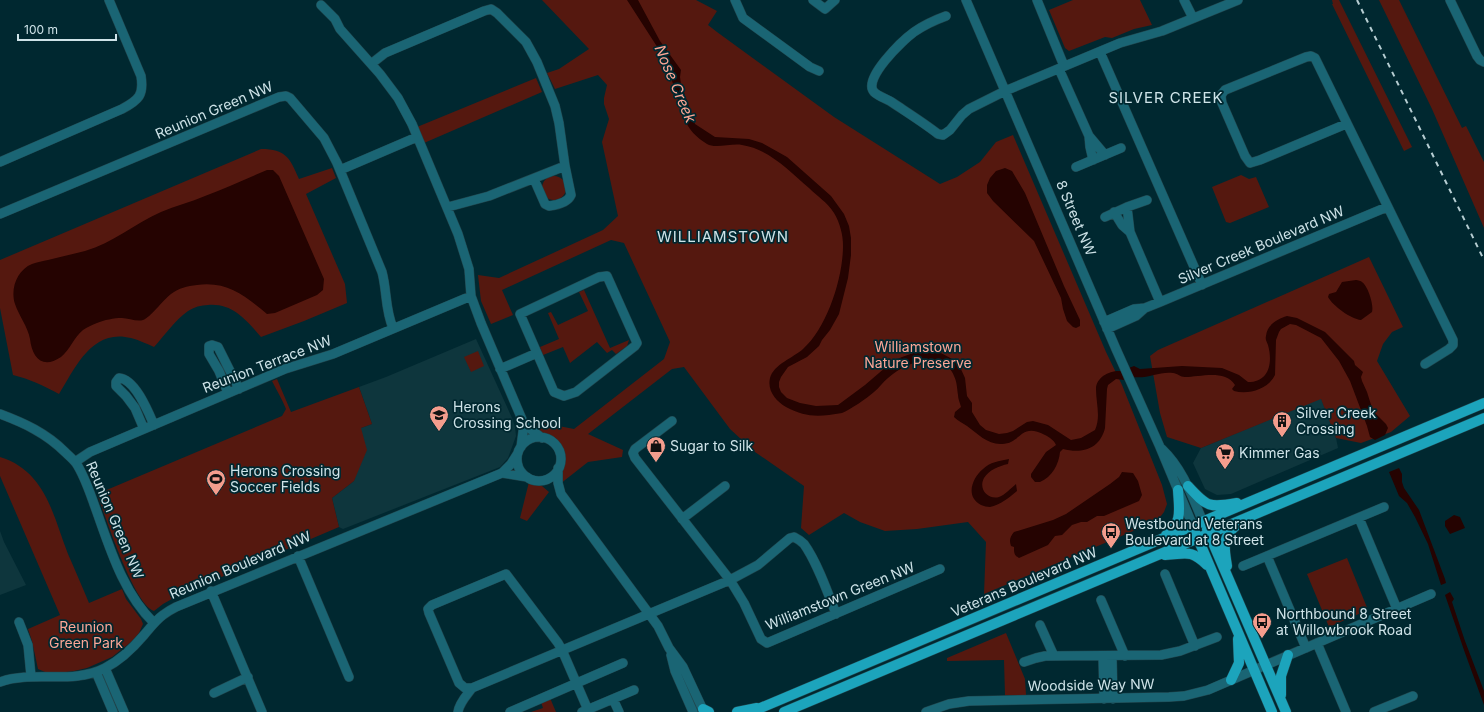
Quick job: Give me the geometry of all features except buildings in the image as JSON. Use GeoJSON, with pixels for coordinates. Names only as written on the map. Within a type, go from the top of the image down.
{"type":"FeatureCollection","features":[{"type":"Feature","properties":{"kind":"main road","name":"Veterans Boulevard NW"},"geometry":{"type":"LineString","coordinates":[[751,712],[1479,405]]}},
{"type":"Feature","properties":{"kind":"main road","name":"Veterans Boulevard NW"},"geometry":{"type":"LineString","coordinates":[[784,712],[1484,418]]}},
{"type":"Feature","properties":{"kind":"main road"},"geometry":{"type":"LineString","coordinates":[[1188,486],[1202,502],[1210,506],[1253,501]]}},
{"type":"Feature","properties":{"kind":"main road"},"geometry":{"type":"LineString","coordinates":[[1159,540],[1173,530],[1178,521],[1178,490]]}},
{"type":"Feature","properties":{"kind":"main road"},"geometry":{"type":"LineString","coordinates":[[1229,578],[1224,544],[1229,531],[1245,518]]}},
{"type":"Feature","properties":{"kind":"main road","name":"8 Street NW"},"geometry":{"type":"LineString","coordinates":[[1203,522],[1229,578],[1286,712]]}},
{"type":"Feature","properties":{"kind":"main road","name":"8 Street NW"},"geometry":{"type":"LineString","coordinates":[[1193,526],[1272,712]]}},
{"type":"Feature","properties":{"kind":"main road"},"geometry":{"type":"LineString","coordinates":[[1157,555],[1191,553],[1210,567]]}},
{"type":"Feature","properties":{"kind":"main road"},"geometry":{"type":"LineString","coordinates":[[1231,680],[1236,672],[1239,659],[1237,631]]}},
{"type":"Feature","properties":{"kind":"main road"},"geometry":{"type":"LineString","coordinates":[[1281,700],[1281,676],[1288,655]]}},
{"type":"Feature","properties":{"kind":"main road"},"geometry":{"type":"LineString","coordinates":[[737,712],[761,708]]}},
{"type":"Feature","properties":{"kind":"street"},"geometry":{"type":"LineString","coordinates":[[0,162],[122,109],[133,103],[141,94],[143,86],[141,76],[109,0]]}},
{"type":"Feature","properties":{"kind":"street"},"geometry":{"type":"LineString","coordinates":[[735,0],[743,18],[810,68],[819,71]]}},
{"type":"Feature","properties":{"kind":"street"},"geometry":{"type":"LineString","coordinates":[[813,0],[825,9],[835,0]]}},
{"type":"Feature","properties":{"kind":"street","name":"8 Street NW"},"geometry":{"type":"LineString","coordinates":[[966,0],[1193,526]]}},
{"type":"Feature","properties":{"kind":"street"},"geometry":{"type":"LineString","coordinates":[[1037,0],[1089,136],[1093,160]]}},
{"type":"Feature","properties":{"kind":"street"},"geometry":{"type":"LineString","coordinates":[[1184,0],[1193,18]]}},
{"type":"Feature","properties":{"kind":"street"},"geometry":{"type":"LineString","coordinates":[[946,16],[928,23],[912,33],[897,46],[884,62],[871,85],[874,92],[938,134],[943,135],[950,130],[969,109],[1005,91],[1125,41],[1162,31],[1238,0]]}},
{"type":"Feature","properties":{"kind":"street"},"geometry":{"type":"LineString","coordinates":[[1450,0],[1477,56],[1484,62]]}},
{"type":"Feature","properties":{"kind":"street"},"geometry":{"type":"LineString","coordinates":[[321,6],[335,19],[340,29],[371,64],[398,98],[448,207],[469,269],[471,296],[524,424],[542,438],[550,441],[559,450],[560,458],[558,483],[561,494],[658,626],[669,648],[683,667],[702,711]]}},
{"type":"Feature","properties":{"kind":"street"},"geometry":{"type":"LineString","coordinates":[[371,64],[385,53],[484,11],[491,9],[497,13],[526,42],[537,62],[555,106],[571,195],[570,199],[549,206],[546,204],[534,179]]}},
{"type":"Feature","properties":{"kind":"street"},"geometry":{"type":"LineString","coordinates":[[1100,52],[1202,285]]}},
{"type":"Feature","properties":{"kind":"street"},"geometry":{"type":"LineString","coordinates":[[1346,124],[1250,163],[1245,156],[1222,103],[1221,94],[1225,90],[1311,56],[1315,58],[1453,340],[1453,345],[1449,349],[1425,364]]}},
{"type":"Feature","properties":{"kind":"street","name":"Reunion Green NW"},"geometry":{"type":"LineString","coordinates":[[0,214],[279,96],[286,96],[290,98],[324,138],[331,150],[382,272],[386,285],[387,309],[393,328]]}},
{"type":"Feature","properties":{"kind":"street"},"geometry":{"type":"LineString","coordinates":[[1089,136],[1105,155]]}},
{"type":"Feature","properties":{"kind":"street"},"geometry":{"type":"LineString","coordinates":[[340,170],[417,137]]}},
{"type":"Feature","properties":{"kind":"street"},"geometry":{"type":"LineString","coordinates":[[1076,167],[1121,148]]}},
{"type":"Feature","properties":{"kind":"street"},"geometry":{"type":"LineString","coordinates":[[448,207],[489,196],[565,166]]}},
{"type":"Feature","properties":{"kind":"street"},"geometry":{"type":"LineString","coordinates":[[1105,217],[1114,212],[1147,200]]}},
{"type":"Feature","properties":{"kind":"street"},"geometry":{"type":"LineString","coordinates":[[1127,207],[1130,232],[1160,302]]}},
{"type":"Feature","properties":{"kind":"street","name":"Silver Creek Boulevard NW"},"geometry":{"type":"LineString","coordinates":[[1106,325],[1134,309],[1145,308],[1160,302],[1387,207]]}},
{"type":"Feature","properties":{"kind":"street"},"geometry":{"type":"LineString","coordinates":[[1114,212],[1122,225],[1130,232]]}},
{"type":"Feature","properties":{"kind":"street"},"geometry":{"type":"LineString","coordinates":[[607,276],[634,337],[636,343],[635,346],[576,392],[564,396],[554,392],[537,353],[520,314],[599,277],[607,276]]}},
{"type":"Feature","properties":{"kind":"street","name":"Reunion Terrace NW"},"geometry":{"type":"LineString","coordinates":[[75,462],[90,452],[285,369],[333,354],[471,296]]}},
{"type":"Feature","properties":{"kind":"street"},"geometry":{"type":"LineString","coordinates":[[228,393],[219,371],[209,354],[209,346],[212,345],[218,347],[239,389]]}},
{"type":"Feature","properties":{"kind":"street"},"geometry":{"type":"LineString","coordinates":[[500,369],[537,353]]}},
{"type":"Feature","properties":{"kind":"street"},"geometry":{"type":"LineString","coordinates":[[144,429],[131,402],[116,386],[116,382],[119,378],[125,378],[129,381],[145,406],[154,425]]}},
{"type":"Feature","properties":{"kind":"street","name":"Reunion Green NW"},"geometry":{"type":"LineString","coordinates":[[0,414],[29,425],[43,433],[75,462],[86,483],[128,588],[136,601],[154,623]]}},
{"type":"Feature","properties":{"kind":"street","name":"Williamstown Green NW"},"geometry":{"type":"LineString","coordinates":[[672,421],[638,447],[633,453],[637,462],[730,580],[744,603],[761,639],[767,643],[940,569]]}},
{"type":"Feature","properties":{"kind":"street"},"geometry":{"type":"LineString","coordinates":[[524,424],[520,450],[517,458],[518,466],[524,475],[561,494]]}},
{"type":"Feature","properties":{"kind":"street"},"geometry":{"type":"LineString","coordinates":[[520,450],[528,440],[542,438]]}},
{"type":"Feature","properties":{"kind":"street","name":"8 Street NW"},"geometry":{"type":"LineString","coordinates":[[1160,447],[1181,471],[1203,522]]}},
{"type":"Feature","properties":{"kind":"street","name":"Reunion Boulevard NW"},"geometry":{"type":"LineString","coordinates":[[0,682],[16,677],[77,676],[96,672],[105,668],[121,658],[135,645],[154,623],[176,606],[502,473],[511,464],[520,450]]}},
{"type":"Feature","properties":{"kind":"street"},"geometry":{"type":"LineString","coordinates":[[502,473],[532,479],[548,478],[555,473],[558,468]]}},
{"type":"Feature","properties":{"kind":"street"},"geometry":{"type":"LineString","coordinates":[[682,520],[725,486]]}},
{"type":"Feature","properties":{"kind":"street"},"geometry":{"type":"LineString","coordinates":[[1243,566],[1384,507]]}},
{"type":"Feature","properties":{"kind":"street"},"geometry":{"type":"LineString","coordinates":[[1359,518],[1398,609]]}},
{"type":"Feature","properties":{"kind":"street"},"geometry":{"type":"LineString","coordinates":[[634,690],[585,711],[577,683],[562,650],[558,642],[506,574],[432,605],[428,609],[428,613],[459,683],[465,688],[472,688],[562,650],[649,613],[730,580],[758,565],[790,538],[794,537],[798,539],[806,548],[836,614]]}},
{"type":"Feature","properties":{"kind":"street"},"geometry":{"type":"LineString","coordinates":[[298,556],[349,677]]}},
{"type":"Feature","properties":{"kind":"street"},"geometry":{"type":"LineString","coordinates":[[1267,556],[1306,648]]}},
{"type":"Feature","properties":{"kind":"street"},"geometry":{"type":"LineString","coordinates":[[1164,574],[1195,646]]}},
{"type":"Feature","properties":{"kind":"street"},"geometry":{"type":"LineString","coordinates":[[212,591],[262,712]]}},
{"type":"Feature","properties":{"kind":"street","name":"Woodside Way NW"},"geometry":{"type":"LineString","coordinates":[[926,712],[949,704],[969,702],[1184,696],[1208,690],[1431,594]]}},
{"type":"Feature","properties":{"kind":"street"},"geometry":{"type":"LineString","coordinates":[[1101,600],[1125,656]]}},
{"type":"Feature","properties":{"kind":"street"},"geometry":{"type":"LineString","coordinates":[[19,622],[28,645],[31,676]]}},
{"type":"Feature","properties":{"kind":"street"},"geometry":{"type":"LineString","coordinates":[[1040,625],[1054,656]]}},
{"type":"Feature","properties":{"kind":"street"},"geometry":{"type":"LineString","coordinates":[[1024,662],[1040,657],[1054,656],[1161,655],[1195,646],[1218,637]]}},
{"type":"Feature","properties":{"kind":"street"},"geometry":{"type":"LineString","coordinates":[[1317,643],[1346,712]]}},
{"type":"Feature","properties":{"kind":"street"},"geometry":{"type":"LineString","coordinates":[[1107,656],[1109,699]]}},
{"type":"Feature","properties":{"kind":"street"},"geometry":{"type":"LineString","coordinates":[[510,712],[624,663]]}},
{"type":"Feature","properties":{"kind":"street"},"geometry":{"type":"LineString","coordinates":[[105,668],[124,712]]}},
{"type":"Feature","properties":{"kind":"street"},"geometry":{"type":"LineString","coordinates":[[96,672],[113,712]]}},
{"type":"Feature","properties":{"kind":"street"},"geometry":{"type":"LineString","coordinates":[[214,693],[248,677]]}},
{"type":"Feature","properties":{"kind":"street"},"geometry":{"type":"LineString","coordinates":[[458,712],[458,708],[472,688]]}},
{"type":"Feature","properties":{"kind":"street"},"geometry":{"type":"LineString","coordinates":[[1374,712],[1413,696]]}},
{"type":"Feature","properties":{"kind":"street"},"geometry":{"type":"LineString","coordinates":[[613,699],[619,712]]}},
{"type":"Feature","properties":{"kind":"shaded area","name":"Herons Crossing School"},"geometry":{"type":"Polygon","coordinates":[[[476,339],[515,427],[516,436],[508,458],[500,467],[343,529],[339,527],[332,498],[354,481],[361,428],[372,424],[359,387],[476,339]]]}},
{"type":"Feature","properties":{"kind":"shaded area"},"geometry":{"type":"Polygon","coordinates":[[[1321,398],[1336,438],[1338,448],[1231,494],[1217,495],[1205,489],[1193,463],[1201,448],[1321,398]]]}},
{"type":"Feature","properties":{"kind":"shaded area"},"geometry":{"type":"Polygon","coordinates":[[[0,531],[26,585],[0,595],[0,531]]]}},
{"type":"Feature","properties":{"kind":"green space","name":"Williamstown Nature Preserve"},"geometry":{"type":"Polygon","coordinates":[[[542,0],[696,0],[717,11],[708,25],[717,32],[834,117],[940,184],[957,177],[980,162],[996,142],[1013,135],[1106,352],[1122,385],[1162,485],[1167,504],[1164,512],[1157,521],[984,594],[986,542],[968,522],[917,529],[885,531],[860,522],[844,513],[809,535],[801,528],[804,486],[755,452],[730,429],[684,367],[672,369],[588,434],[623,450],[622,457],[588,462],[560,484],[563,458],[561,448],[553,439],[532,426],[528,420],[574,429],[664,359],[670,342],[624,243],[611,240],[502,290],[513,315],[491,324],[481,301],[478,275],[499,278],[603,230],[618,216],[602,142],[609,119],[604,104],[607,85],[598,75],[555,89],[547,73],[559,69],[589,49],[542,0]]]}},
{"type":"Feature","properties":{"kind":"green space"},"geometry":{"type":"Polygon","coordinates":[[[1073,0],[1140,0],[1152,25],[1134,29],[1112,38],[1105,37],[1069,51],[1065,48],[1049,10],[1073,0]]]}},
{"type":"Feature","properties":{"kind":"green space"},"geometry":{"type":"Polygon","coordinates":[[[1332,0],[1339,0],[1412,147],[1404,151],[1332,4],[1332,0]]]}},
{"type":"Feature","properties":{"kind":"green space"},"geometry":{"type":"Polygon","coordinates":[[[1379,0],[1399,0],[1462,128],[1466,126],[1484,162],[1484,228],[1432,109],[1379,0]]]}},
{"type":"Feature","properties":{"kind":"green space"},"geometry":{"type":"Polygon","coordinates":[[[536,78],[542,92],[424,143],[417,127],[536,78]]]}},
{"type":"Feature","properties":{"kind":"green space"},"geometry":{"type":"Polygon","coordinates":[[[261,149],[269,149],[282,153],[286,156],[293,165],[299,179],[332,168],[336,178],[306,194],[345,284],[347,303],[261,337],[244,319],[232,310],[217,305],[198,306],[188,311],[179,319],[154,347],[131,338],[117,336],[95,344],[86,352],[59,394],[37,383],[13,375],[0,308],[0,260],[261,149]]]}},
{"type":"Feature","properties":{"kind":"green space"},"geometry":{"type":"Polygon","coordinates":[[[1241,175],[1249,179],[1256,177],[1269,207],[1230,223],[1226,222],[1212,187],[1241,175]]]}},
{"type":"Feature","properties":{"kind":"green space"},"geometry":{"type":"Polygon","coordinates":[[[554,176],[562,180],[566,188],[562,196],[554,200],[546,196],[542,188],[546,180],[554,176]]]}},
{"type":"Feature","properties":{"kind":"green space"},"geometry":{"type":"Polygon","coordinates":[[[1369,257],[1403,327],[1392,332],[1383,344],[1377,361],[1410,416],[1391,432],[1361,443],[1336,438],[1321,399],[1201,448],[1167,437],[1160,413],[1150,356],[1158,350],[1369,257]]]}},
{"type":"Feature","properties":{"kind":"green space"},"geometry":{"type":"Polygon","coordinates":[[[584,290],[610,348],[629,340],[627,346],[616,354],[612,350],[607,353],[597,342],[570,363],[563,347],[543,355],[540,347],[559,339],[548,313],[551,312],[558,325],[588,311],[579,292],[584,290]]]}},
{"type":"Feature","properties":{"kind":"green space"},"geometry":{"type":"Polygon","coordinates":[[[478,351],[484,366],[471,372],[464,357],[478,351]]]}},
{"type":"Feature","properties":{"kind":"green space","name":"Herons Crossing Soccer Fields"},"geometry":{"type":"Polygon","coordinates":[[[277,379],[291,412],[359,387],[372,424],[361,428],[367,450],[354,481],[332,498],[339,527],[179,595],[154,611],[146,605],[129,577],[113,539],[97,494],[282,416],[286,409],[272,381],[277,379]]]}},
{"type":"Feature","properties":{"kind":"green space","name":"Reunion Green Park"},"geometry":{"type":"Polygon","coordinates":[[[0,457],[16,464],[28,473],[46,496],[68,554],[89,603],[122,589],[126,599],[141,619],[143,624],[139,633],[131,642],[112,657],[87,668],[74,671],[58,673],[45,672],[38,669],[28,629],[60,615],[0,476],[0,457]]]}},
{"type":"Feature","properties":{"kind":"green space"},"geometry":{"type":"Polygon","coordinates":[[[529,482],[542,486],[549,492],[527,521],[520,518],[529,482]]]}},
{"type":"Feature","properties":{"kind":"green space"},"geometry":{"type":"Polygon","coordinates":[[[1347,558],[1368,610],[1329,627],[1307,574],[1347,558]]]}},
{"type":"Feature","properties":{"kind":"green space"},"geometry":{"type":"Polygon","coordinates":[[[1006,633],[1025,679],[1026,695],[1005,695],[1004,660],[947,661],[947,658],[1006,633]]]}},
{"type":"Feature","properties":{"kind":"green space"},"geometry":{"type":"Polygon","coordinates":[[[550,698],[556,712],[531,712],[543,708],[541,702],[550,698]]]}},
{"type":"Feature","properties":{"kind":"water","name":"Nose Creek"},"geometry":{"type":"Polygon","coordinates":[[[627,0],[638,0],[660,41],[681,70],[681,84],[695,124],[715,137],[749,139],[762,143],[787,157],[831,196],[844,214],[849,226],[851,255],[848,278],[839,314],[819,346],[807,357],[788,367],[781,377],[779,387],[781,392],[787,398],[800,403],[816,406],[838,405],[865,385],[893,361],[919,351],[939,352],[956,361],[960,367],[965,378],[967,396],[972,403],[972,412],[980,425],[986,430],[999,434],[1007,433],[1027,422],[1033,421],[1048,425],[1071,440],[1081,438],[1095,430],[1098,420],[1096,389],[1098,381],[1108,373],[1121,371],[1124,380],[1116,379],[1108,385],[1105,428],[1099,441],[1095,445],[1083,450],[1077,451],[1063,449],[1060,452],[1054,470],[1044,480],[1035,482],[1031,477],[1031,474],[1046,452],[1056,445],[1054,442],[1045,435],[1031,431],[1022,434],[1009,443],[997,444],[983,438],[954,417],[955,412],[961,407],[955,378],[947,366],[934,361],[913,363],[906,366],[893,374],[876,390],[854,407],[842,413],[823,416],[807,415],[792,410],[779,402],[773,395],[769,383],[772,373],[780,365],[803,349],[812,340],[826,316],[837,287],[843,246],[841,229],[838,221],[834,213],[825,202],[770,156],[752,147],[742,145],[710,145],[703,142],[693,133],[684,118],[665,59],[627,0]]]}},
{"type":"Feature","properties":{"kind":"water"},"geometry":{"type":"Polygon","coordinates":[[[1005,168],[1012,171],[1025,193],[1080,320],[1080,326],[1076,328],[1067,321],[1061,298],[1034,241],[993,201],[987,193],[987,185],[990,178],[996,171],[1005,168]]]}},
{"type":"Feature","properties":{"kind":"water"},"geometry":{"type":"Polygon","coordinates":[[[267,170],[273,170],[279,176],[324,279],[323,290],[317,295],[275,313],[267,314],[251,301],[235,291],[218,285],[208,284],[186,287],[171,294],[146,319],[138,321],[119,318],[100,322],[83,330],[61,357],[54,361],[48,362],[39,360],[33,351],[29,335],[15,304],[13,292],[14,286],[22,271],[32,264],[95,248],[161,212],[213,193],[267,170]]]}},
{"type":"Feature","properties":{"kind":"water"},"geometry":{"type":"Polygon","coordinates":[[[1356,280],[1362,282],[1366,287],[1372,305],[1372,312],[1361,320],[1343,312],[1330,301],[1328,297],[1329,294],[1336,292],[1342,282],[1356,280]]]}},
{"type":"Feature","properties":{"kind":"water"},"geometry":{"type":"Polygon","coordinates":[[[1287,316],[1297,318],[1325,332],[1354,361],[1355,365],[1363,372],[1361,377],[1362,381],[1373,411],[1388,428],[1385,435],[1375,440],[1370,437],[1350,381],[1339,361],[1321,338],[1296,325],[1290,324],[1281,329],[1279,332],[1276,340],[1275,375],[1268,384],[1258,390],[1246,392],[1234,391],[1232,389],[1235,385],[1231,380],[1219,375],[1185,377],[1174,373],[1163,373],[1144,377],[1133,377],[1129,368],[1134,366],[1140,369],[1182,366],[1222,368],[1239,375],[1248,382],[1255,381],[1261,379],[1268,370],[1270,358],[1266,339],[1268,329],[1276,321],[1287,316]]]}},
{"type":"Feature","properties":{"kind":"water"},"geometry":{"type":"Polygon","coordinates":[[[1009,459],[1008,464],[994,469],[986,475],[982,482],[983,490],[991,497],[999,497],[1016,484],[1017,491],[994,506],[989,507],[976,502],[973,497],[972,487],[973,482],[979,473],[995,462],[1009,459]]]}},
{"type":"Feature","properties":{"kind":"water"},"geometry":{"type":"Polygon","coordinates":[[[1399,468],[1402,474],[1404,488],[1419,510],[1445,579],[1446,583],[1441,585],[1428,544],[1407,503],[1399,496],[1389,472],[1399,468]]]}},
{"type":"Feature","properties":{"kind":"water"},"geometry":{"type":"Polygon","coordinates":[[[1122,472],[1133,473],[1138,481],[1142,495],[1139,501],[1104,516],[1097,516],[1087,522],[1072,525],[1062,535],[1055,536],[1048,545],[1019,558],[1015,555],[1014,547],[1011,546],[1010,542],[1014,532],[1053,520],[1066,514],[1110,484],[1119,477],[1122,472]]]}},
{"type":"Feature","properties":{"kind":"water"},"geometry":{"type":"Polygon","coordinates":[[[1454,515],[1460,517],[1465,528],[1450,534],[1445,526],[1445,521],[1454,515]]]}},
{"type":"Feature","properties":{"kind":"water"},"geometry":{"type":"Polygon","coordinates":[[[1450,592],[1454,599],[1452,602],[1465,641],[1484,691],[1484,705],[1445,595],[1450,592]]]}},
{"type":"Feature","properties":{"kind":"railway"},"geometry":{"type":"LineString","coordinates":[[1357,0],[1484,260]]}},
{"type":"Feature","properties":{"kind":"place","name":"Herons Crossing School"},"geometry":{"type":"Point","coordinates":[439,432]}},
{"type":"Feature","properties":{"kind":"place","name":"Silver Creek Crossing"},"geometry":{"type":"Point","coordinates":[1282,438]}},
{"type":"Feature","properties":{"kind":"place","name":"Sugar to Silk"},"geometry":{"type":"Point","coordinates":[656,463]}},
{"type":"Feature","properties":{"kind":"place","name":"Kimmer Gas"},"geometry":{"type":"Point","coordinates":[1225,470]}},
{"type":"Feature","properties":{"kind":"place","name":"Herons Crossing Soccer Fields"},"geometry":{"type":"Point","coordinates":[216,496]}},
{"type":"Feature","properties":{"kind":"place","name":"Westbound Veterans Boulevard at 8 Street"},"geometry":{"type":"Point","coordinates":[1111,549]}},
{"type":"Feature","properties":{"kind":"place","name":"Northbound 8 Street at Willowbrook Road"},"geometry":{"type":"Point","coordinates":[1262,639]}},
{"type":"Feature","properties":{"kind":"district","name":"SILVER CREEK"},"geometry":{"type":"Point","coordinates":[1166,98]}},
{"type":"Feature","properties":{"kind":"district","name":"WILLIAMSTOWN"},"geometry":{"type":"Point","coordinates":[723,237]}}]}
